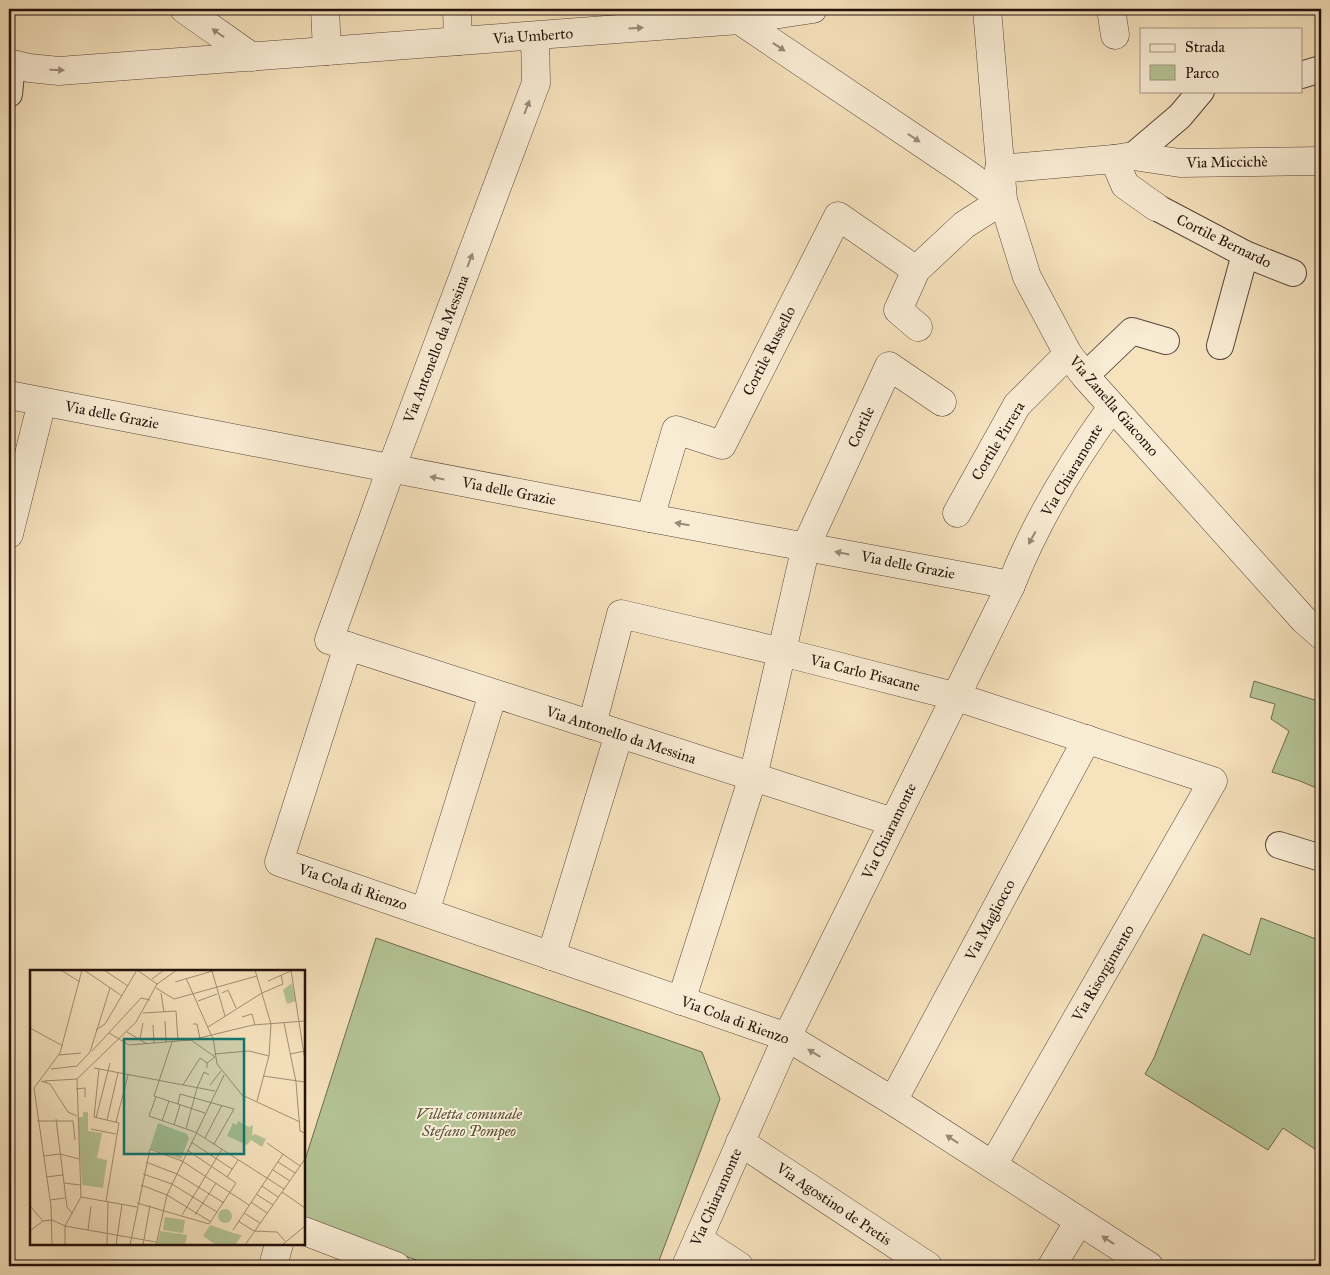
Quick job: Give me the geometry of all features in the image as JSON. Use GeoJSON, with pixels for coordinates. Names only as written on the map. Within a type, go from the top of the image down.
{"type":"FeatureCollection","features":[{"type":"Feature","properties":{"kind":"street"},"geometry":{"type":"LineString","coordinates":[[184,9],[252,57]]}},
{"type":"Feature","properties":{"kind":"street"},"geometry":{"type":"LineString","coordinates":[[324,9],[326,52]]}},
{"type":"Feature","properties":{"kind":"street"},"geometry":{"type":"LineString","coordinates":[[457,9],[458,41]]}},
{"type":"Feature","properties":{"kind":"street","name":"Via Umberto"},"geometry":{"type":"LineString","coordinates":[[10,64],[59,71],[535,36],[596,20],[739,20],[813,9]]}},
{"type":"Feature","properties":{"kind":"street","name":"Via Zanella Giacomo"},"geometry":{"type":"LineString","coordinates":[[987,9],[1003,200],[1028,277],[1068,354],[1112,407],[1304,620],[1321,635]]}},
{"type":"Feature","properties":{"kind":"street"},"geometry":{"type":"LineString","coordinates":[[739,20],[966,172],[1003,200],[964,225],[916,270],[898,310],[918,328]]}},
{"type":"Feature","properties":{"kind":"street","name":"Via Antonello da Messina"},"geometry":{"type":"LineString","coordinates":[[535,36],[536,83],[329,640],[893,822]]}},
{"type":"Feature","properties":{"kind":"street"},"geometry":{"type":"LineString","coordinates":[[9,94],[10,64]]}},
{"type":"Feature","properties":{"kind":"street"},"geometry":{"type":"LineString","coordinates":[[1302,75],[1321,69]]}},
{"type":"Feature","properties":{"kind":"street"},"geometry":{"type":"LineString","coordinates":[[1156,207],[1125,185],[1124,157],[1180,116],[1200,92]]}},
{"type":"Feature","properties":{"kind":"street","name":"Via Miccichè"},"geometry":{"type":"LineString","coordinates":[[999,169],[1124,157],[1180,163],[1321,161]]}},
{"type":"Feature","properties":{"kind":"street","name":"Cortile Bernardo"},"geometry":{"type":"LineString","coordinates":[[1156,207],[1245,254],[1293,273]]}},
{"type":"Feature","properties":{"kind":"street","name":"Cortile Russello"},"geometry":{"type":"LineString","coordinates":[[650,518],[676,430],[722,444],[838,216],[916,270]]}},
{"type":"Feature","properties":{"kind":"street"},"geometry":{"type":"LineString","coordinates":[[1220,346],[1245,254]]}},
{"type":"Feature","properties":{"kind":"street"},"geometry":{"type":"LineString","coordinates":[[1085,376],[1132,331],[1166,341]]}},
{"type":"Feature","properties":{"kind":"street","name":"Cortile Pirrera"},"geometry":{"type":"LineString","coordinates":[[957,513],[1017,405],[1068,354]]}},
{"type":"Feature","properties":{"kind":"street","name":"Cortile"},"geometry":{"type":"LineString","coordinates":[[806,546],[888,366],[942,402]]}},
{"type":"Feature","properties":{"kind":"street","name":"Via delle Grazie"},"geometry":{"type":"LineString","coordinates":[[9,395],[391,469],[1011,585]]}},
{"type":"Feature","properties":{"kind":"street"},"geometry":{"type":"LineString","coordinates":[[9,534],[42,402]]}},
{"type":"Feature","properties":{"kind":"street","name":"Via Chiaramonte"},"geometry":{"type":"LineString","coordinates":[[686,1266],[787,1037],[954,696],[1011,585],[1024,551],[1079,453],[1112,407]]}},
{"type":"Feature","properties":{"kind":"street"},"geometry":{"type":"LineString","coordinates":[[681,1001],[754,777],[806,546]]}},
{"type":"Feature","properties":{"kind":"street","name":"Via Carlo Pisacane"},"geometry":{"type":"LineString","coordinates":[[592,725],[620,614],[782,652],[954,696],[1213,782]]}},
{"type":"Feature","properties":{"kind":"street","name":"Via Cola di Rienzo"},"geometry":{"type":"LineString","coordinates":[[348,646],[279,862],[787,1037],[893,1101],[1149,1266]]}},
{"type":"Feature","properties":{"kind":"street"},"geometry":{"type":"LineString","coordinates":[[425,912],[493,694]]}},
{"type":"Feature","properties":{"kind":"street"},"geometry":{"type":"LineString","coordinates":[[551,956],[620,734]]}},
{"type":"Feature","properties":{"kind":"street","name":"Via Magliocco"},"geometry":{"type":"LineString","coordinates":[[893,1101],[1087,739]]}},
{"type":"Feature","properties":{"kind":"street","name":"Via Risorgimento"},"geometry":{"type":"LineString","coordinates":[[993,1165],[1213,782]]}},
{"type":"Feature","properties":{"kind":"street"},"geometry":{"type":"LineString","coordinates":[[1279,845],[1321,858]]}},
{"type":"Feature","properties":{"kind":"street","name":"Via Agostino de Pretis"},"geometry":{"type":"LineString","coordinates":[[740,1142],[928,1266]]}},
{"type":"Feature","properties":{"kind":"street"},"geometry":{"type":"LineString","coordinates":[[1052,1266],[1079,1221]]}},
{"type":"Feature","properties":{"kind":"street"},"geometry":{"type":"LineString","coordinates":[[305,1231],[396,1266]]}},
{"type":"Feature","properties":{"kind":"street"},"geometry":{"type":"LineString","coordinates":[[698,1239],[739,1266]]}},
{"type":"Feature","properties":{"kind":"street"},"geometry":{"type":"LineString","coordinates":[[273,1266],[280,1245]]}},
{"type":"Feature","properties":{"kind":"green space"},"geometry":{"type":"Polygon","coordinates":[[[1254,681],[1321,702],[1321,790],[1272,772],[1289,731],[1271,719],[1275,704],[1250,697],[1254,681]]]}},
{"type":"Feature","properties":{"kind":"green space"},"geometry":{"type":"Polygon","coordinates":[[[1261,918],[1321,941],[1321,1153],[1283,1128],[1268,1150],[1145,1074],[1154,1058],[1203,934],[1250,955],[1261,918]]]}},
{"type":"Feature","properties":{"kind":"green space","name":"Villetta comunale Stefano Pompeo"},"geometry":{"type":"Polygon","coordinates":[[[376,938],[702,1052],[720,1099],[657,1266],[433,1266],[305,1220],[305,1160],[376,938]]]}}]}
